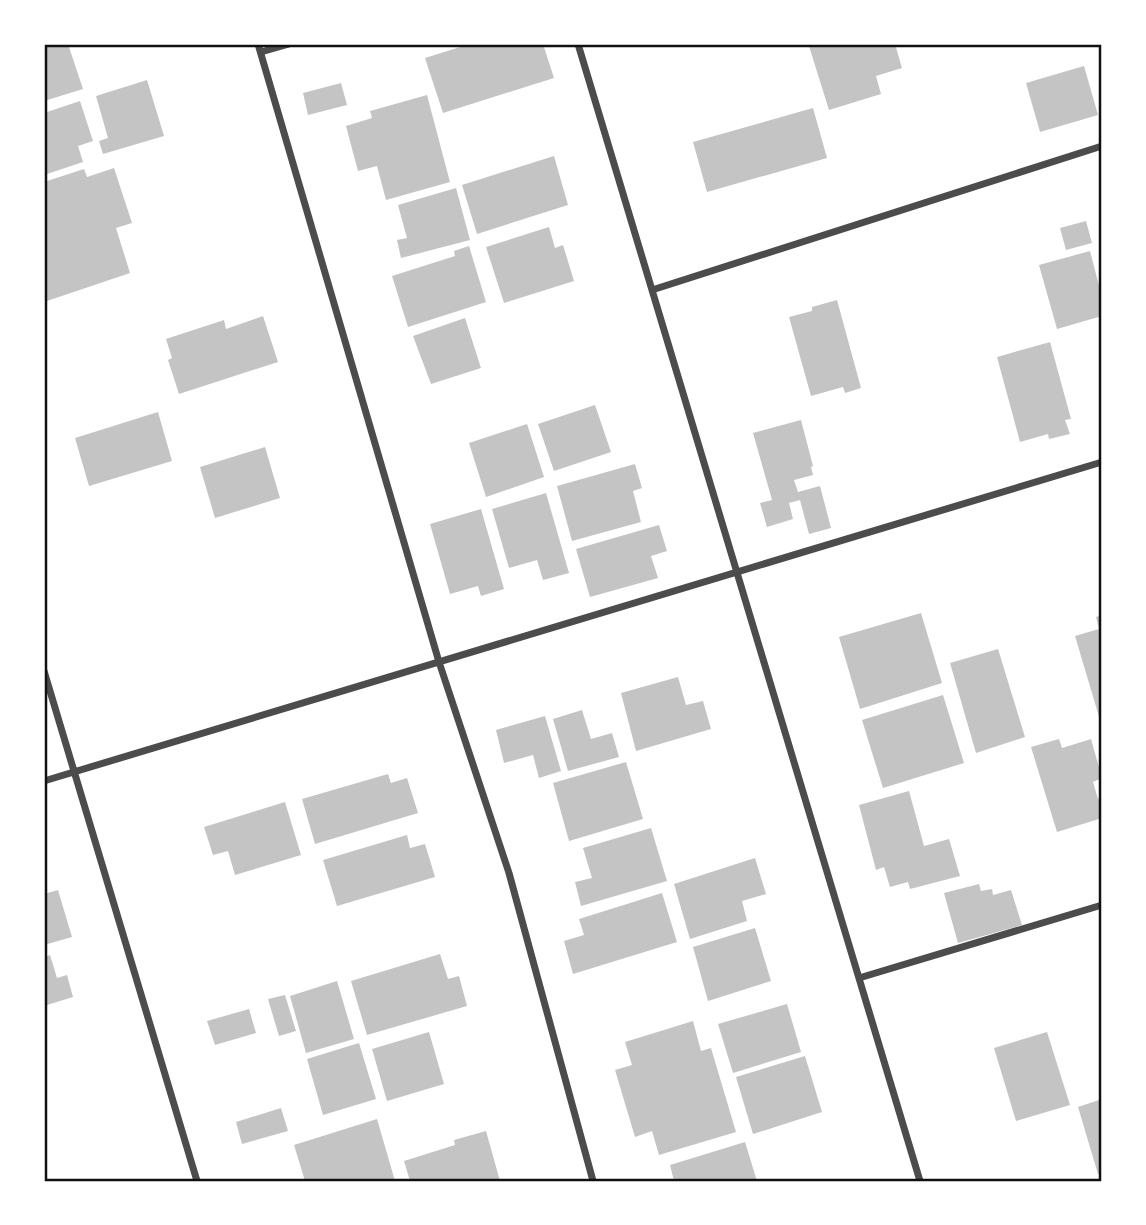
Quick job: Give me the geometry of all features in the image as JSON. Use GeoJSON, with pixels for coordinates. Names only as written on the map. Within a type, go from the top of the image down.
{"type":"FeatureCollection","features":[{"type":"Feature","properties":{"kind":"street"},"geometry":{"type":"LineString","coordinates":[[258,44],[439,662],[509,873],[593,1181]]}},
{"type":"Feature","properties":{"kind":"street"},"geometry":{"type":"LineString","coordinates":[[261,52],[289,44]]}},
{"type":"Feature","properties":{"kind":"street"},"geometry":{"type":"LineString","coordinates":[[578,44],[920,1181]]}},
{"type":"Feature","properties":{"kind":"street"},"geometry":{"type":"LineString","coordinates":[[652,290],[1102,146]]}},
{"type":"Feature","properties":{"kind":"street"},"geometry":{"type":"LineString","coordinates":[[44,781],[1102,462]]}},
{"type":"Feature","properties":{"kind":"street"},"geometry":{"type":"LineString","coordinates":[[44,671],[198,1181]]}},
{"type":"Feature","properties":{"kind":"street"},"geometry":{"type":"LineString","coordinates":[[859,978],[1102,905]]}},
{"type":"Feature","properties":{"kind":"building"},"geometry":{"type":"Polygon","coordinates":[[[44,44],[68,44],[83,89],[44,101],[44,44]]]}},
{"type":"Feature","properties":{"kind":"building"},"geometry":{"type":"Polygon","coordinates":[[[470,44],[543,44],[554,78],[443,113],[425,58],[470,44]]]}},
{"type":"Feature","properties":{"kind":"building"},"geometry":{"type":"Polygon","coordinates":[[[895,44],[902,68],[876,76],[881,94],[829,110],[809,46],[895,44]]]}},
{"type":"Feature","properties":{"kind":"building"},"geometry":{"type":"Polygon","coordinates":[[[1084,66],[1098,115],[1040,132],[1026,83],[1084,66]]]}},
{"type":"Feature","properties":{"kind":"building"},"geometry":{"type":"Polygon","coordinates":[[[147,80],[164,136],[103,154],[99,141],[108,138],[96,96],[147,80]]]}},
{"type":"Feature","properties":{"kind":"building"},"geometry":{"type":"Polygon","coordinates":[[[341,83],[347,105],[308,115],[303,93],[341,83]]]}},
{"type":"Feature","properties":{"kind":"building"},"geometry":{"type":"Polygon","coordinates":[[[427,95],[450,182],[386,200],[377,166],[358,171],[346,126],[372,118],[370,111],[427,95]]]}},
{"type":"Feature","properties":{"kind":"building"},"geometry":{"type":"Polygon","coordinates":[[[80,101],[93,141],[78,146],[83,162],[44,175],[44,113],[80,101]]]}},
{"type":"Feature","properties":{"kind":"building"},"geometry":{"type":"Polygon","coordinates":[[[813,108],[827,158],[707,192],[693,142],[813,108]]]}},
{"type":"Feature","properties":{"kind":"building"},"geometry":{"type":"Polygon","coordinates":[[[554,156],[568,205],[477,234],[462,185],[554,156]]]}},
{"type":"Feature","properties":{"kind":"building"},"geometry":{"type":"Polygon","coordinates":[[[114,168],[132,223],[116,228],[130,273],[44,302],[44,182],[84,169],[87,177],[114,168]]]}},
{"type":"Feature","properties":{"kind":"building"},"geometry":{"type":"Polygon","coordinates":[[[456,188],[470,240],[401,258],[397,240],[407,238],[398,205],[456,188]]]}},
{"type":"Feature","properties":{"kind":"building"},"geometry":{"type":"Polygon","coordinates":[[[1086,221],[1092,243],[1066,250],[1060,228],[1086,221]]]}},
{"type":"Feature","properties":{"kind":"building"},"geometry":{"type":"Polygon","coordinates":[[[549,227],[555,248],[563,245],[574,281],[504,303],[486,247],[549,227]]]}},
{"type":"Feature","properties":{"kind":"building"},"geometry":{"type":"Polygon","coordinates":[[[469,246],[486,302],[408,327],[392,276],[455,256],[454,251],[469,246]]]}},
{"type":"Feature","properties":{"kind":"building"},"geometry":{"type":"Polygon","coordinates":[[[1090,251],[1102,297],[1102,316],[1057,329],[1039,265],[1090,251]]]}},
{"type":"Feature","properties":{"kind":"building"},"geometry":{"type":"Polygon","coordinates":[[[837,300],[861,388],[845,393],[843,387],[811,396],[789,317],[837,300]]]}},
{"type":"Feature","properties":{"kind":"building"},"geometry":{"type":"Polygon","coordinates":[[[263,316],[278,362],[179,394],[168,360],[172,358],[166,339],[224,320],[226,329],[263,316]]]}},
{"type":"Feature","properties":{"kind":"building"},"geometry":{"type":"Polygon","coordinates":[[[465,318],[481,368],[431,384],[413,336],[465,318]]]}},
{"type":"Feature","properties":{"kind":"building"},"geometry":{"type":"Polygon","coordinates":[[[1050,342],[1071,419],[1065,420],[1070,434],[1049,439],[1048,434],[1020,442],[997,357],[1050,342]]]}},
{"type":"Feature","properties":{"kind":"building"},"geometry":{"type":"Polygon","coordinates":[[[595,405],[611,452],[554,471],[538,424],[595,405]]]}},
{"type":"Feature","properties":{"kind":"building"},"geometry":{"type":"Polygon","coordinates":[[[158,412],[172,461],[89,486],[75,438],[158,412]]]}},
{"type":"Feature","properties":{"kind":"building"},"geometry":{"type":"Polygon","coordinates":[[[801,420],[813,475],[794,480],[798,492],[820,486],[831,528],[809,534],[800,500],[789,503],[793,519],[767,527],[760,503],[772,500],[753,433],[801,420]]]}},
{"type":"Feature","properties":{"kind":"building"},"geometry":{"type":"Polygon","coordinates":[[[527,424],[544,477],[486,497],[469,443],[527,424]]]}},
{"type":"Feature","properties":{"kind":"building"},"geometry":{"type":"Polygon","coordinates":[[[265,447],[280,498],[215,518],[200,467],[265,447]]]}},
{"type":"Feature","properties":{"kind":"building"},"geometry":{"type":"Polygon","coordinates":[[[635,464],[642,488],[633,491],[641,522],[572,541],[557,486],[635,464]]]}},
{"type":"Feature","properties":{"kind":"building"},"geometry":{"type":"Polygon","coordinates":[[[546,493],[569,573],[543,580],[537,560],[509,568],[492,509],[546,493]]]}},
{"type":"Feature","properties":{"kind":"building"},"geometry":{"type":"Polygon","coordinates":[[[481,509],[504,589],[481,596],[478,586],[450,594],[430,524],[481,509]]]}},
{"type":"Feature","properties":{"kind":"building"},"geometry":{"type":"Polygon","coordinates":[[[659,525],[667,551],[651,556],[658,578],[590,597],[576,549],[659,525]]]}},
{"type":"Feature","properties":{"kind":"building"},"geometry":{"type":"Polygon","coordinates":[[[921,613],[942,683],[860,709],[839,637],[921,613]]]}},
{"type":"Feature","properties":{"kind":"building"},"geometry":{"type":"Polygon","coordinates":[[[1102,615],[1100,720],[1075,636],[1099,629],[1096,617],[1102,615]]]}},
{"type":"Feature","properties":{"kind":"building"},"geometry":{"type":"Polygon","coordinates":[[[998,649],[1025,737],[976,753],[950,663],[998,649]]]}},
{"type":"Feature","properties":{"kind":"building"},"geometry":{"type":"Polygon","coordinates":[[[678,677],[686,705],[703,701],[711,729],[636,751],[621,693],[678,677]]]}},
{"type":"Feature","properties":{"kind":"building"},"geometry":{"type":"Polygon","coordinates":[[[943,695],[964,763],[883,788],[862,720],[943,695]]]}},
{"type":"Feature","properties":{"kind":"building"},"geometry":{"type":"Polygon","coordinates":[[[582,710],[591,739],[612,733],[619,757],[568,771],[553,719],[582,710]]]}},
{"type":"Feature","properties":{"kind":"building"},"geometry":{"type":"Polygon","coordinates":[[[545,716],[561,771],[539,778],[533,755],[504,763],[496,730],[545,716]]]}},
{"type":"Feature","properties":{"kind":"building"},"geometry":{"type":"Polygon","coordinates":[[[1059,739],[1062,748],[1091,739],[1102,778],[1093,782],[1098,799],[1102,798],[1102,818],[1057,832],[1031,747],[1059,739]]]}},
{"type":"Feature","properties":{"kind":"building"},"geometry":{"type":"Polygon","coordinates":[[[626,762],[643,819],[569,841],[553,783],[626,762]]]}},
{"type":"Feature","properties":{"kind":"building"},"geometry":{"type":"Polygon","coordinates":[[[388,774],[391,783],[407,778],[418,813],[315,844],[302,799],[388,774]]]}},
{"type":"Feature","properties":{"kind":"building"},"geometry":{"type":"Polygon","coordinates":[[[909,791],[924,846],[949,839],[960,876],[910,889],[908,882],[890,887],[884,867],[876,870],[859,805],[909,791]]]}},
{"type":"Feature","properties":{"kind":"building"},"geometry":{"type":"Polygon","coordinates":[[[285,802],[301,855],[235,875],[228,851],[213,855],[204,827],[285,802]]]}},
{"type":"Feature","properties":{"kind":"building"},"geometry":{"type":"Polygon","coordinates":[[[651,828],[667,881],[581,906],[575,882],[592,878],[583,848],[651,828]]]}},
{"type":"Feature","properties":{"kind":"building"},"geometry":{"type":"Polygon","coordinates":[[[407,835],[410,848],[425,844],[435,877],[337,906],[323,860],[407,835]]]}},
{"type":"Feature","properties":{"kind":"building"},"geometry":{"type":"Polygon","coordinates":[[[755,858],[766,894],[742,901],[747,921],[690,939],[674,884],[755,858]]]}},
{"type":"Feature","properties":{"kind":"building"},"geometry":{"type":"Polygon","coordinates":[[[979,884],[981,891],[992,889],[993,895],[1011,890],[1022,925],[958,943],[944,893],[979,884]]]}},
{"type":"Feature","properties":{"kind":"building"},"geometry":{"type":"Polygon","coordinates":[[[58,890],[72,937],[44,945],[44,894],[58,890]]]}},
{"type":"Feature","properties":{"kind":"building"},"geometry":{"type":"Polygon","coordinates":[[[662,893],[677,942],[573,974],[564,941],[584,935],[579,919],[662,893]]]}},
{"type":"Feature","properties":{"kind":"building"},"geometry":{"type":"Polygon","coordinates":[[[755,928],[771,981],[708,1001],[693,947],[755,928]]]}},
{"type":"Feature","properties":{"kind":"building"},"geometry":{"type":"Polygon","coordinates":[[[440,954],[448,979],[459,976],[467,1006],[367,1035],[351,981],[440,954]]]}},
{"type":"Feature","properties":{"kind":"building"},"geometry":{"type":"Polygon","coordinates":[[[50,955],[57,978],[67,975],[73,997],[44,1006],[44,957],[50,955]]]}},
{"type":"Feature","properties":{"kind":"building"},"geometry":{"type":"Polygon","coordinates":[[[337,981],[354,1039],[306,1053],[290,996],[337,981]]]}},
{"type":"Feature","properties":{"kind":"building"},"geometry":{"type":"Polygon","coordinates":[[[285,995],[296,1031],[279,1036],[268,999],[285,995]]]}},
{"type":"Feature","properties":{"kind":"building"},"geometry":{"type":"Polygon","coordinates":[[[787,1004],[801,1052],[733,1073],[718,1024],[787,1004]]]}},
{"type":"Feature","properties":{"kind":"building"},"geometry":{"type":"Polygon","coordinates":[[[249,1009],[256,1033],[215,1045],[207,1021],[249,1009]]]}},
{"type":"Feature","properties":{"kind":"building"},"geometry":{"type":"Polygon","coordinates":[[[693,1021],[701,1051],[711,1048],[736,1132],[659,1155],[652,1131],[635,1137],[615,1070],[632,1065],[625,1042],[693,1021]]]}},
{"type":"Feature","properties":{"kind":"building"},"geometry":{"type":"Polygon","coordinates":[[[429,1032],[444,1084],[387,1101],[372,1049],[429,1032]]]}},
{"type":"Feature","properties":{"kind":"building"},"geometry":{"type":"Polygon","coordinates":[[[1047,1032],[1070,1105],[1016,1121],[994,1048],[1047,1032]]]}},
{"type":"Feature","properties":{"kind":"building"},"geometry":{"type":"Polygon","coordinates":[[[359,1043],[376,1099],[323,1115],[307,1059],[359,1043]]]}},
{"type":"Feature","properties":{"kind":"building"},"geometry":{"type":"Polygon","coordinates":[[[805,1056],[822,1112],[753,1134],[736,1077],[805,1056]]]}},
{"type":"Feature","properties":{"kind":"building"},"geometry":{"type":"Polygon","coordinates":[[[1102,1099],[1102,1172],[1098,1174],[1078,1107],[1102,1099]]]}},
{"type":"Feature","properties":{"kind":"building"},"geometry":{"type":"Polygon","coordinates":[[[281,1108],[288,1131],[242,1144],[236,1122],[281,1108]]]}},
{"type":"Feature","properties":{"kind":"building"},"geometry":{"type":"Polygon","coordinates":[[[377,1119],[395,1181],[305,1181],[294,1145],[377,1119]]]}},
{"type":"Feature","properties":{"kind":"building"},"geometry":{"type":"Polygon","coordinates":[[[486,1131],[500,1181],[410,1181],[404,1161],[455,1145],[454,1140],[486,1131]]]}},
{"type":"Feature","properties":{"kind":"building"},"geometry":{"type":"Polygon","coordinates":[[[745,1142],[757,1181],[674,1181],[670,1165],[745,1142]]]}}]}
